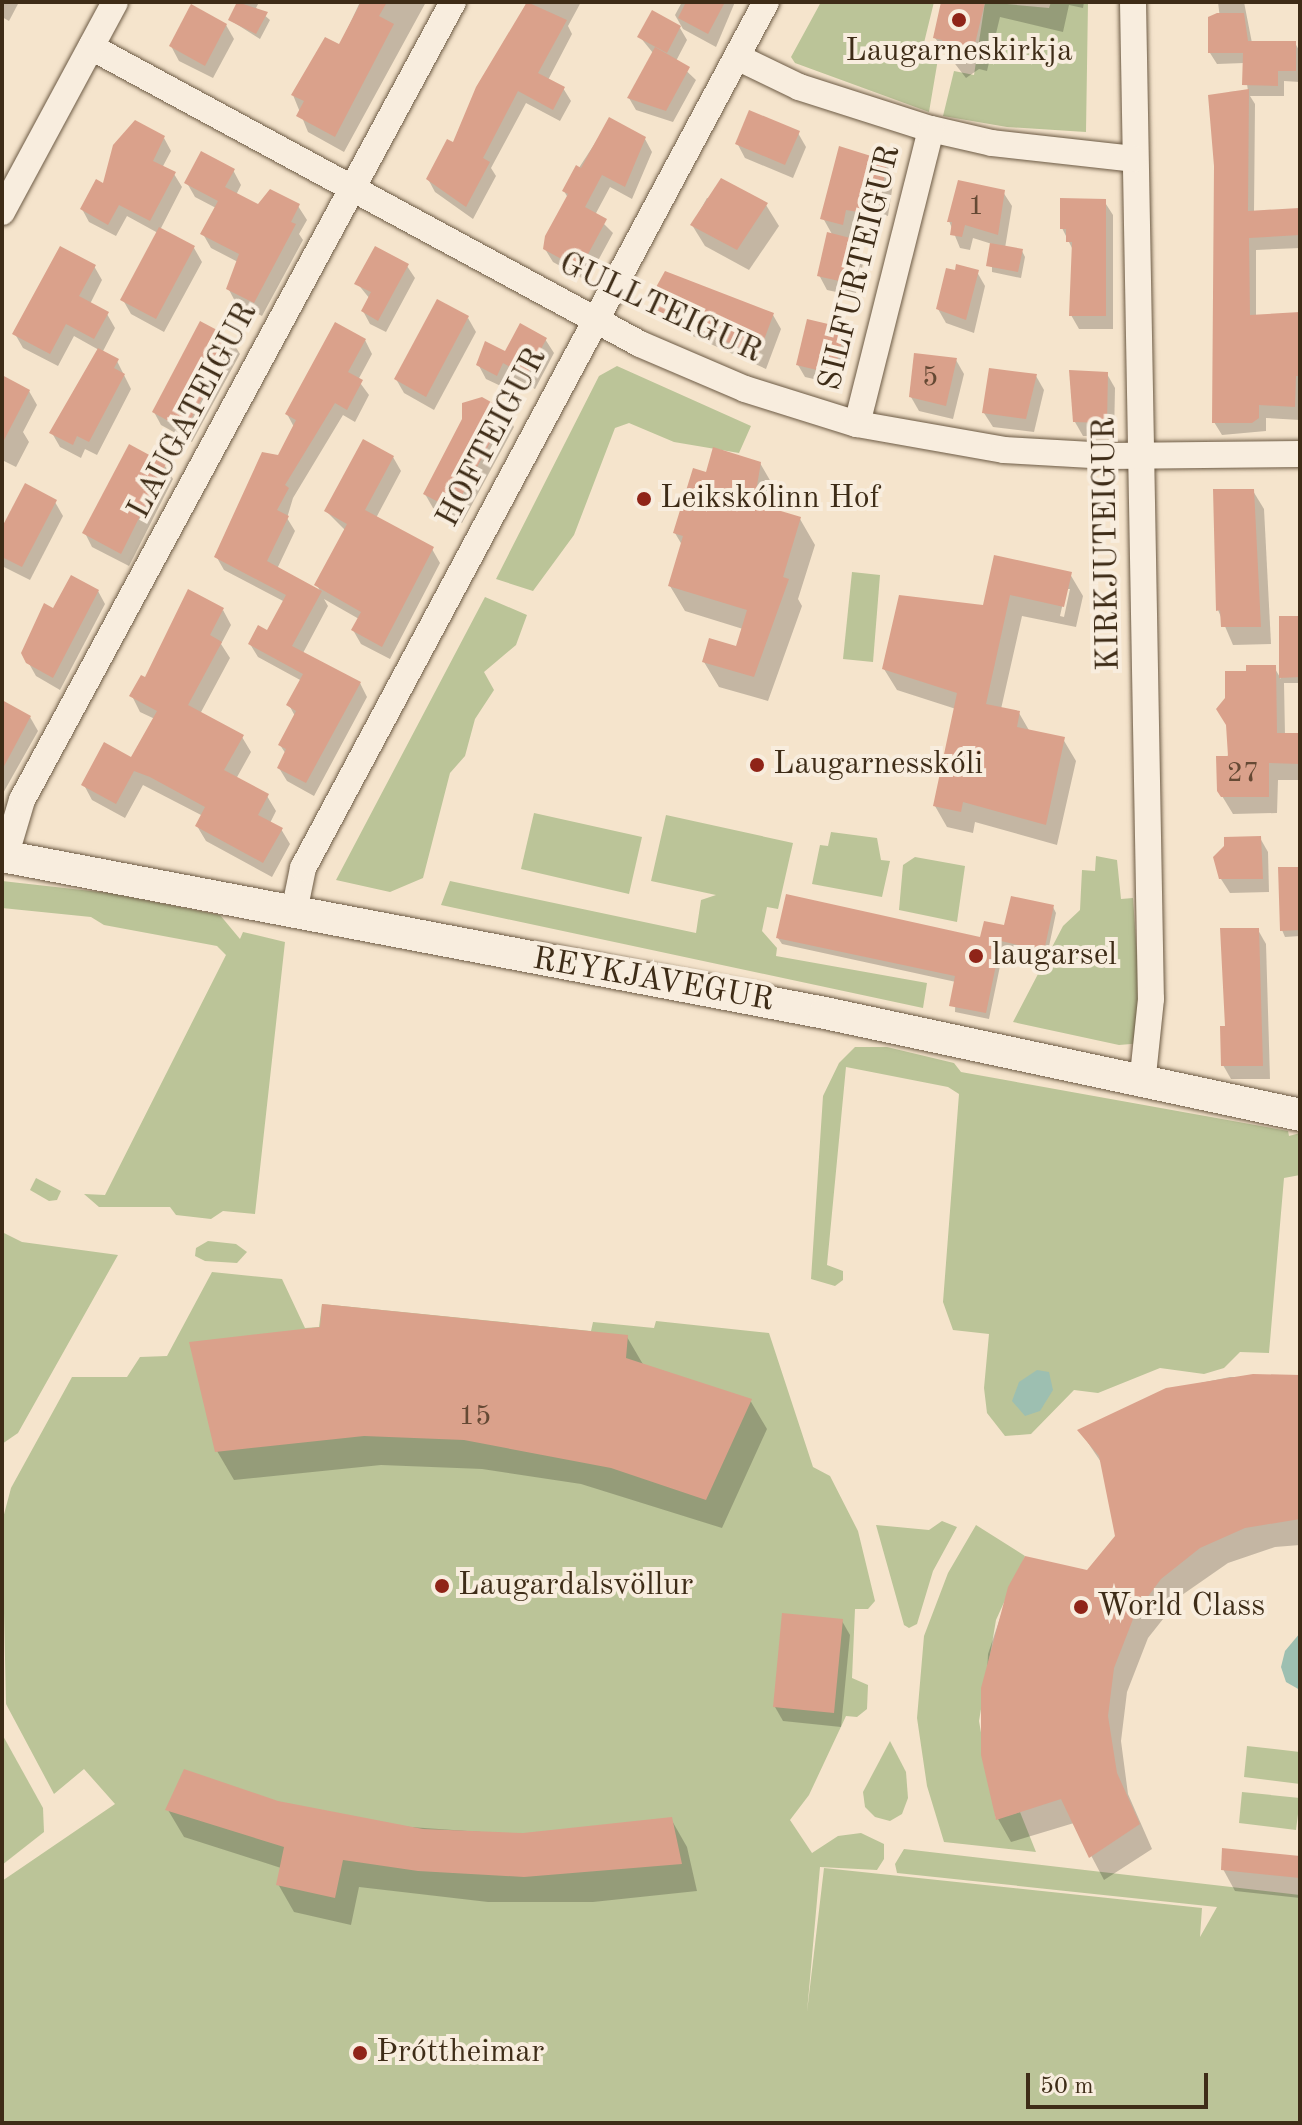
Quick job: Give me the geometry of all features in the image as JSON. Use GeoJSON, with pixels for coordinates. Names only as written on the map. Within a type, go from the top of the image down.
{"type":"FeatureCollection","features":[{"type":"Feature","properties":{"kind":"street"},"geometry":{"type":"LineString","coordinates":[[2,212],[115,2]]}},
{"type":"Feature","properties":{"kind":"street","name":"LAUGATEIGUR"},"geometry":{"type":"LineString","coordinates":[[3,856],[22,800],[453,2]]}},
{"type":"Feature","properties":{"kind":"street","name":"HOFTEIGUR"},"geometry":{"type":"LineString","coordinates":[[294,912],[303,868],[766,2]]}},
{"type":"Feature","properties":{"kind":"street","name":"KIRKJUTEIGUR"},"geometry":{"type":"LineString","coordinates":[[1133,2],[1151,1025],[1142,1084]]}},
{"type":"Feature","properties":{"kind":"street","name":"GULLTEIGUR"},"geometry":{"type":"LineString","coordinates":[[91,47],[594,319],[745,389],[857,424],[1004,450],[1140,456],[1300,454]]}},
{"type":"Feature","properties":{"kind":"street"},"geometry":{"type":"LineString","coordinates":[[737,57],[799,87],[931,129],[992,143],[1134,159]]}},
{"type":"Feature","properties":{"kind":"street","name":"SILFURTEIGUR"},"geometry":{"type":"LineString","coordinates":[[857,424],[931,129]]}},
{"type":"Feature","properties":{"kind":"street","name":"REYKJAVEGUR"},"geometry":{"type":"LineString","coordinates":[[3,856],[825,1013],[1142,1084],[1300,1115]]}},
{"type":"Feature","properties":{"kind":"shaded area"},"geometry":{"type":"Polygon","coordinates":[[[821,2],[934,2],[921,55],[938,59],[929,112],[795,63],[791,57],[821,2]]]}},
{"type":"Feature","properties":{"kind":"shaded area"},"geometry":{"type":"Polygon","coordinates":[[[985,2],[1049,8],[1051,2],[1088,2],[1086,132],[1007,127],[943,116],[954,71],[974,75],[985,2]]]}},
{"type":"Feature","properties":{"kind":"shaded area"},"geometry":{"type":"Polygon","coordinates":[[[617,366],[751,426],[739,453],[674,442],[629,423],[615,428],[574,535],[533,591],[496,579],[599,376],[617,366]]]}},
{"type":"Feature","properties":{"kind":"shaded area"},"geometry":{"type":"Polygon","coordinates":[[[852,572],[880,575],[873,662],[843,659],[852,572]]]}},
{"type":"Feature","properties":{"kind":"shaded area"},"geometry":{"type":"Polygon","coordinates":[[[485,597],[527,615],[516,645],[484,672],[494,690],[475,719],[465,756],[450,773],[423,878],[390,892],[336,880],[485,597]]]}},
{"type":"Feature","properties":{"kind":"shaded area"},"geometry":{"type":"Polygon","coordinates":[[[534,813],[642,837],[629,894],[521,869],[534,813]]]}},
{"type":"Feature","properties":{"kind":"shaded area"},"geometry":{"type":"Polygon","coordinates":[[[666,815],[793,843],[778,909],[767,907],[762,931],[777,948],[776,956],[927,983],[923,1008],[441,905],[450,881],[696,933],[701,900],[716,895],[651,881],[666,815]]]}},
{"type":"Feature","properties":{"kind":"shaded area"},"geometry":{"type":"Polygon","coordinates":[[[831,832],[877,838],[881,860],[890,861],[882,897],[812,884],[820,845],[828,846],[831,832]]]}},
{"type":"Feature","properties":{"kind":"shaded area"},"geometry":{"type":"Polygon","coordinates":[[[1096,856],[1117,860],[1121,899],[1133,898],[1143,1043],[1119,1045],[1013,1022],[1063,926],[1080,910],[1082,870],[1095,871],[1096,856]]]}},
{"type":"Feature","properties":{"kind":"shaded area"},"geometry":{"type":"Polygon","coordinates":[[[915,857],[965,866],[957,922],[899,910],[903,865],[915,857]]]}},
{"type":"Feature","properties":{"kind":"shaded area"},"geometry":{"type":"Polygon","coordinates":[[[2,881],[109,893],[220,915],[240,939],[243,932],[285,942],[255,1214],[223,1211],[211,1219],[176,1215],[170,1207],[99,1207],[84,1194],[105,1195],[226,955],[217,946],[104,925],[91,917],[2,908],[2,881]]]}},
{"type":"Feature","properties":{"kind":"shaded area"},"geometry":{"type":"Polygon","coordinates":[[[855,1047],[887,1047],[954,1063],[961,1072],[1288,1131],[1289,1136],[1300,1133],[1300,1175],[1284,1178],[1269,1353],[1240,1352],[1224,1368],[1204,1374],[1160,1368],[1098,1393],[1074,1390],[1031,1434],[1005,1436],[987,1413],[984,1388],[989,1334],[953,1330],[943,1302],[959,1094],[948,1087],[846,1067],[827,1265],[843,1271],[843,1280],[835,1286],[811,1279],[823,1096],[839,1063],[855,1047]]]}},
{"type":"Feature","properties":{"kind":"shaded area"},"geometry":{"type":"Polygon","coordinates":[[[36,1178],[61,1191],[57,1200],[49,1201],[30,1190],[36,1178]]]}},
{"type":"Feature","properties":{"kind":"shaded area"},"geometry":{"type":"Polygon","coordinates":[[[2,1232],[22,1242],[118,1255],[18,1433],[2,1444],[2,1232]]]}},
{"type":"Feature","properties":{"kind":"shaded area"},"geometry":{"type":"Polygon","coordinates":[[[208,1241],[236,1244],[247,1252],[237,1263],[205,1261],[195,1256],[196,1248],[208,1241]]]}},
{"type":"Feature","properties":{"kind":"shaded area"},"geometry":{"type":"Polygon","coordinates":[[[212,1272],[282,1279],[305,1328],[319,1327],[322,1304],[591,1331],[593,1322],[654,1328],[656,1321],[769,1333],[813,1467],[830,1476],[858,1531],[875,1601],[868,1609],[855,1609],[852,1678],[868,1685],[867,1709],[857,1717],[846,1716],[809,1795],[790,1820],[812,1853],[838,1836],[861,1833],[884,1844],[884,1859],[877,1870],[820,1867],[807,2012],[824,1868],[1202,1908],[1200,1937],[1217,1907],[897,1873],[895,1864],[904,1849],[1300,1895],[1300,2123],[2,2123],[2,1881],[115,1804],[84,1769],[54,1794],[6,1704],[2,1522],[11,1488],[72,1377],[127,1377],[140,1357],[167,1356],[212,1272]]]}},
{"type":"Feature","properties":{"kind":"shaded area"},"geometry":{"type":"Polygon","coordinates":[[[1037,1370],[1049,1372],[1053,1390],[1040,1411],[1025,1416],[1012,1401],[1019,1382],[1037,1370]]]}},
{"type":"Feature","properties":{"kind":"shaded area"},"geometry":{"type":"Polygon","coordinates":[[[942,1521],[957,1527],[933,1571],[917,1624],[909,1628],[904,1625],[876,1525],[929,1530],[942,1521]]]}},
{"type":"Feature","properties":{"kind":"shaded area"},"geometry":{"type":"Polygon","coordinates":[[[976,1525],[1025,1556],[996,1620],[979,1721],[996,1819],[1020,1812],[1036,1852],[944,1842],[927,1786],[917,1718],[924,1636],[948,1573],[976,1525]]]}},
{"type":"Feature","properties":{"kind":"shaded area"},"geometry":{"type":"Polygon","coordinates":[[[1300,1633],[1300,1690],[1286,1682],[1281,1667],[1285,1651],[1300,1633]]]}},
{"type":"Feature","properties":{"kind":"shaded area"},"geometry":{"type":"Polygon","coordinates":[[[2,1734],[43,1808],[44,1832],[2,1865],[2,1734]]]}},
{"type":"Feature","properties":{"kind":"shaded area"},"geometry":{"type":"Polygon","coordinates":[[[890,1741],[906,1772],[908,1798],[902,1814],[890,1821],[875,1817],[865,1807],[863,1792],[890,1741]]]}},
{"type":"Feature","properties":{"kind":"shaded area"},"geometry":{"type":"Polygon","coordinates":[[[1247,1746],[1300,1752],[1300,1784],[1244,1777],[1247,1746]]]}},
{"type":"Feature","properties":{"kind":"shaded area"},"geometry":{"type":"Polygon","coordinates":[[[1242,1792],[1300,1798],[1296,1830],[1239,1823],[1242,1792]]]}},
{"type":"Feature","properties":{"kind":"building"},"geometry":{"type":"Polygon","coordinates":[[[237,2],[268,12],[256,34],[228,20],[237,2]]]}},
{"type":"Feature","properties":{"kind":"building"},"geometry":{"type":"Polygon","coordinates":[[[361,2],[387,2],[379,16],[394,24],[335,137],[296,116],[304,101],[291,95],[325,37],[339,44],[361,2]]]}},
{"type":"Feature","properties":{"kind":"building"},"geometry":{"type":"Polygon","coordinates":[[[527,2],[567,20],[538,73],[565,87],[553,110],[518,91],[483,158],[490,162],[466,207],[426,179],[447,139],[453,142],[476,87],[527,2]]]}},
{"type":"Feature","properties":{"kind":"building"},"geometry":{"type":"Polygon","coordinates":[[[686,2],[725,2],[708,34],[678,18],[686,2]]]}},
{"type":"Feature","properties":{"kind":"building","name":"Laugarneskirkja"},"geometry":{"type":"Polygon","coordinates":[[[941,2],[985,2],[974,48],[964,45],[951,55],[942,40],[933,38],[941,2]]]}},
{"type":"Feature","properties":{"kind":"building"},"geometry":{"type":"Polygon","coordinates":[[[191,4],[227,24],[205,66],[169,46],[191,4]]]}},
{"type":"Feature","properties":{"kind":"building"},"geometry":{"type":"Polygon","coordinates":[[[652,10],[681,26],[667,53],[637,37],[652,10]]]}},
{"type":"Feature","properties":{"kind":"building"},"geometry":{"type":"Polygon","coordinates":[[[1217,13],[1244,13],[1248,41],[1296,41],[1296,71],[1278,71],[1278,86],[1242,85],[1243,53],[1208,53],[1208,17],[1217,13]]]}},
{"type":"Feature","properties":{"kind":"building"},"geometry":{"type":"Polygon","coordinates":[[[655,47],[690,67],[666,111],[627,98],[655,47]]]}},
{"type":"Feature","properties":{"kind":"building"},"geometry":{"type":"Polygon","coordinates":[[[1249,89],[1248,211],[1299,208],[1300,220],[1300,235],[1249,238],[1250,315],[1300,312],[1300,376],[1296,376],[1295,407],[1259,405],[1259,418],[1252,423],[1212,423],[1214,166],[1208,95],[1249,89]]]}},
{"type":"Feature","properties":{"kind":"building"},"geometry":{"type":"Polygon","coordinates":[[[749,110],[800,131],[785,165],[735,144],[749,110]]]}},
{"type":"Feature","properties":{"kind":"building"},"geometry":{"type":"Polygon","coordinates":[[[609,117],[646,137],[625,187],[602,175],[585,207],[607,219],[580,269],[543,249],[545,236],[568,194],[562,191],[576,165],[581,168],[609,117]]]}},
{"type":"Feature","properties":{"kind":"building"},"geometry":{"type":"Polygon","coordinates":[[[135,120],[165,136],[153,161],[176,172],[150,221],[119,205],[108,225],[80,209],[96,179],[103,183],[113,145],[135,120]]]}},
{"type":"Feature","properties":{"kind":"building"},"geometry":{"type":"Polygon","coordinates":[[[839,146],[887,161],[880,203],[868,199],[864,213],[846,210],[843,225],[820,219],[839,146]]]}},
{"type":"Feature","properties":{"kind":"building"},"geometry":{"type":"Polygon","coordinates":[[[201,151],[235,169],[225,187],[258,204],[270,189],[300,204],[291,222],[296,224],[254,303],[226,289],[239,254],[200,234],[218,201],[184,183],[201,151]]]}},
{"type":"Feature","properties":{"kind":"building"},"geometry":{"type":"Polygon","coordinates":[[[721,178],[768,203],[737,250],[690,225],[721,178]]]}},
{"type":"Feature","properties":{"kind":"building"},"geometry":{"type":"Polygon","coordinates":[[[958,180],[1005,190],[998,235],[965,225],[962,237],[950,235],[952,222],[947,222],[958,180]]]}},
{"type":"Feature","properties":{"kind":"building"},"geometry":{"type":"Polygon","coordinates":[[[1060,198],[1106,199],[1106,316],[1069,316],[1072,242],[1066,242],[1066,229],[1060,229],[1060,198]]]}},
{"type":"Feature","properties":{"kind":"building"},"geometry":{"type":"Polygon","coordinates":[[[159,227],[195,246],[156,319],[120,300],[159,227]]]}},
{"type":"Feature","properties":{"kind":"building"},"geometry":{"type":"Polygon","coordinates":[[[827,232],[858,240],[848,283],[817,276],[827,232]]]}},
{"type":"Feature","properties":{"kind":"building"},"geometry":{"type":"Polygon","coordinates":[[[990,243],[1023,249],[1018,272],[986,266],[990,243]]]}},
{"type":"Feature","properties":{"kind":"building"},"geometry":{"type":"Polygon","coordinates":[[[60,246],[96,265],[79,296],[109,312],[94,339],[66,324],[50,354],[12,334],[60,246]]]}},
{"type":"Feature","properties":{"kind":"building"},"geometry":{"type":"Polygon","coordinates":[[[375,246],[409,264],[378,321],[361,311],[371,292],[354,284],[375,246]]]}},
{"type":"Feature","properties":{"kind":"building"},"geometry":{"type":"Polygon","coordinates":[[[956,264],[979,270],[966,320],[936,309],[946,268],[955,270],[956,264]]]}},
{"type":"Feature","properties":{"kind":"building"},"geometry":{"type":"Polygon","coordinates":[[[665,271],[774,313],[758,356],[653,309],[662,293],[655,289],[665,271]]]}},
{"type":"Feature","properties":{"kind":"building"},"geometry":{"type":"Polygon","coordinates":[[[437,299],[469,316],[426,397],[394,379],[437,299]]]}},
{"type":"Feature","properties":{"kind":"building"},"geometry":{"type":"Polygon","coordinates":[[[807,319],[845,328],[834,374],[796,365],[807,319]]]}},
{"type":"Feature","properties":{"kind":"building"},"geometry":{"type":"Polygon","coordinates":[[[200,321],[234,339],[185,430],[152,412],[200,321]]]}},
{"type":"Feature","properties":{"kind":"building"},"geometry":{"type":"Polygon","coordinates":[[[335,322],[366,339],[348,372],[363,380],[347,410],[335,403],[285,485],[289,488],[277,510],[289,516],[267,561],[322,591],[292,646],[361,682],[306,783],[277,768],[286,749],[278,745],[296,711],[286,705],[303,674],[248,644],[258,625],[267,630],[286,595],[214,557],[262,452],[278,455],[296,420],[285,414],[335,322]]]}},
{"type":"Feature","properties":{"kind":"building"},"geometry":{"type":"Polygon","coordinates":[[[520,323],[547,338],[526,376],[503,363],[497,376],[476,365],[485,341],[505,351],[520,323]]]}},
{"type":"Feature","properties":{"kind":"building"},"geometry":{"type":"Polygon","coordinates":[[[98,348],[119,359],[114,368],[125,374],[89,442],[77,436],[73,445],[49,433],[98,348]]]}},
{"type":"Feature","properties":{"kind":"building"},"geometry":{"type":"Polygon","coordinates":[[[914,353],[957,358],[946,406],[909,397],[914,353]]]}},
{"type":"Feature","properties":{"kind":"building"},"geometry":{"type":"Polygon","coordinates":[[[989,368],[1037,374],[1026,419],[982,413],[989,368]]]}},
{"type":"Feature","properties":{"kind":"building"},"geometry":{"type":"Polygon","coordinates":[[[1069,370],[1108,372],[1107,423],[1073,422],[1069,370]]]}},
{"type":"Feature","properties":{"kind":"building"},"geometry":{"type":"Polygon","coordinates":[[[2,375],[30,390],[2,444],[2,375]]]}},
{"type":"Feature","properties":{"kind":"building"},"geometry":{"type":"Polygon","coordinates":[[[482,397],[507,411],[454,510],[423,494],[462,419],[462,403],[482,397]]]}},
{"type":"Feature","properties":{"kind":"building"},"geometry":{"type":"Polygon","coordinates":[[[363,439],[394,456],[365,510],[434,547],[382,647],[351,630],[361,612],[314,585],[347,524],[324,511],[363,439]]]}},
{"type":"Feature","properties":{"kind":"building"},"geometry":{"type":"Polygon","coordinates":[[[129,444],[166,464],[121,554],[82,533],[129,444]]]}},
{"type":"Feature","properties":{"kind":"building"},"geometry":{"type":"Polygon","coordinates":[[[713,447],[761,462],[754,503],[801,517],[783,577],[789,579],[754,677],[702,662],[709,638],[736,646],[747,610],[668,586],[683,536],[673,533],[693,468],[706,472],[713,447]]]}},
{"type":"Feature","properties":{"kind":"building"},"geometry":{"type":"Polygon","coordinates":[[[25,483],[57,500],[22,567],[2,557],[2,527],[25,483]]]}},
{"type":"Feature","properties":{"kind":"building"},"geometry":{"type":"Polygon","coordinates":[[[1213,489],[1254,489],[1261,627],[1221,627],[1220,610],[1216,611],[1213,489]]]}},
{"type":"Feature","properties":{"kind":"building","name":"Laugarnesskóli"},"geometry":{"type":"Polygon","coordinates":[[[994,555],[1072,572],[1064,607],[1010,595],[986,704],[1020,711],[1017,727],[1065,737],[1046,825],[963,802],[961,812],[933,806],[957,693],[882,669],[899,595],[983,605],[994,555]]]}},
{"type":"Feature","properties":{"kind":"building"},"geometry":{"type":"Polygon","coordinates":[[[71,575],[99,590],[53,678],[26,663],[21,653],[44,603],[53,608],[71,575]]]}},
{"type":"Feature","properties":{"kind":"building"},"geometry":{"type":"Polygon","coordinates":[[[188,589],[224,608],[210,635],[222,642],[188,705],[244,735],[224,770],[269,794],[258,815],[283,828],[263,863],[195,826],[205,807],[150,777],[134,771],[116,804],[81,785],[104,742],[131,757],[157,711],[129,696],[141,675],[145,677],[188,589]]]}},
{"type":"Feature","properties":{"kind":"building"},"geometry":{"type":"Polygon","coordinates":[[[1279,616],[1300,616],[1300,677],[1279,678],[1279,616]]]}},
{"type":"Feature","properties":{"kind":"building"},"geometry":{"type":"Polygon","coordinates":[[[1246,665],[1276,665],[1277,733],[1300,733],[1300,764],[1269,763],[1269,797],[1221,797],[1217,791],[1216,756],[1228,756],[1226,725],[1216,709],[1225,698],[1225,671],[1246,671],[1246,665]]]}},
{"type":"Feature","properties":{"kind":"building"},"geometry":{"type":"Polygon","coordinates":[[[2,700],[31,716],[2,770],[2,700]]]}},
{"type":"Feature","properties":{"kind":"building"},"geometry":{"type":"Polygon","coordinates":[[[1261,836],[1263,879],[1219,879],[1213,857],[1224,846],[1224,837],[1261,836]]]}},
{"type":"Feature","properties":{"kind":"building"},"geometry":{"type":"Polygon","coordinates":[[[1278,867],[1300,867],[1300,930],[1280,931],[1278,867]]]}},
{"type":"Feature","properties":{"kind":"building"},"geometry":{"type":"Polygon","coordinates":[[[786,894],[980,937],[984,921],[1004,925],[1011,896],[1054,905],[1044,951],[1001,941],[986,1013],[949,1006],[955,976],[776,938],[786,894]]]}},
{"type":"Feature","properties":{"kind":"building"},"geometry":{"type":"Polygon","coordinates":[[[1220,928],[1259,928],[1263,1066],[1221,1066],[1220,1026],[1225,1026],[1220,928]]]}},
{"type":"Feature","properties":{"kind":"building"},"geometry":{"type":"Polygon","coordinates":[[[322,1304],[628,1335],[626,1358],[752,1399],[706,1500],[611,1468],[464,1440],[364,1436],[215,1452],[189,1342],[320,1327],[322,1304]]]}},
{"type":"Feature","properties":{"kind":"building"},"geometry":{"type":"Polygon","coordinates":[[[1253,1374],[1300,1375],[1300,1519],[1245,1528],[1200,1548],[1161,1579],[1135,1614],[1114,1668],[1108,1716],[1117,1773],[1140,1824],[1089,1858],[1061,1799],[996,1820],[981,1755],[981,1688],[1008,1587],[1025,1556],[1087,1570],[1115,1536],[1099,1456],[1077,1430],[1166,1388],[1253,1374]]]}},
{"type":"Feature","properties":{"kind":"building"},"geometry":{"type":"Polygon","coordinates":[[[782,1613],[843,1619],[834,1713],[773,1707],[782,1613]]]}},
{"type":"Feature","properties":{"kind":"building"},"geometry":{"type":"Polygon","coordinates":[[[184,1769],[278,1801],[423,1829],[523,1833],[672,1817],[682,1864],[524,1877],[418,1871],[343,1860],[335,1898],[276,1885],[284,1847],[165,1810],[184,1769]]]}},
{"type":"Feature","properties":{"kind":"building"},"geometry":{"type":"Polygon","coordinates":[[[1222,1848],[1300,1856],[1300,1878],[1221,1870],[1222,1848]]]}},
{"type":"Feature","properties":{"kind":"place","name":"Laugarneskirkja"},"geometry":{"type":"Point","coordinates":[959,20]}},
{"type":"Feature","properties":{"kind":"place","name":"Leikskólinn Hof"},"geometry":{"type":"Point","coordinates":[644,499]}},
{"type":"Feature","properties":{"kind":"place","name":"Laugarnesskóli"},"geometry":{"type":"Point","coordinates":[757,765]}},
{"type":"Feature","properties":{"kind":"place","name":"laugarsel"},"geometry":{"type":"Point","coordinates":[976,956]}},
{"type":"Feature","properties":{"kind":"place","name":"Laugardalsvöllur"},"geometry":{"type":"Point","coordinates":[442,1586]}},
{"type":"Feature","properties":{"kind":"place","name":"World Class"},"geometry":{"type":"Point","coordinates":[1081,1607]}},
{"type":"Feature","properties":{"kind":"place","name":"Þróttheimar"},"geometry":{"type":"Point","coordinates":[360,2053]}}]}
